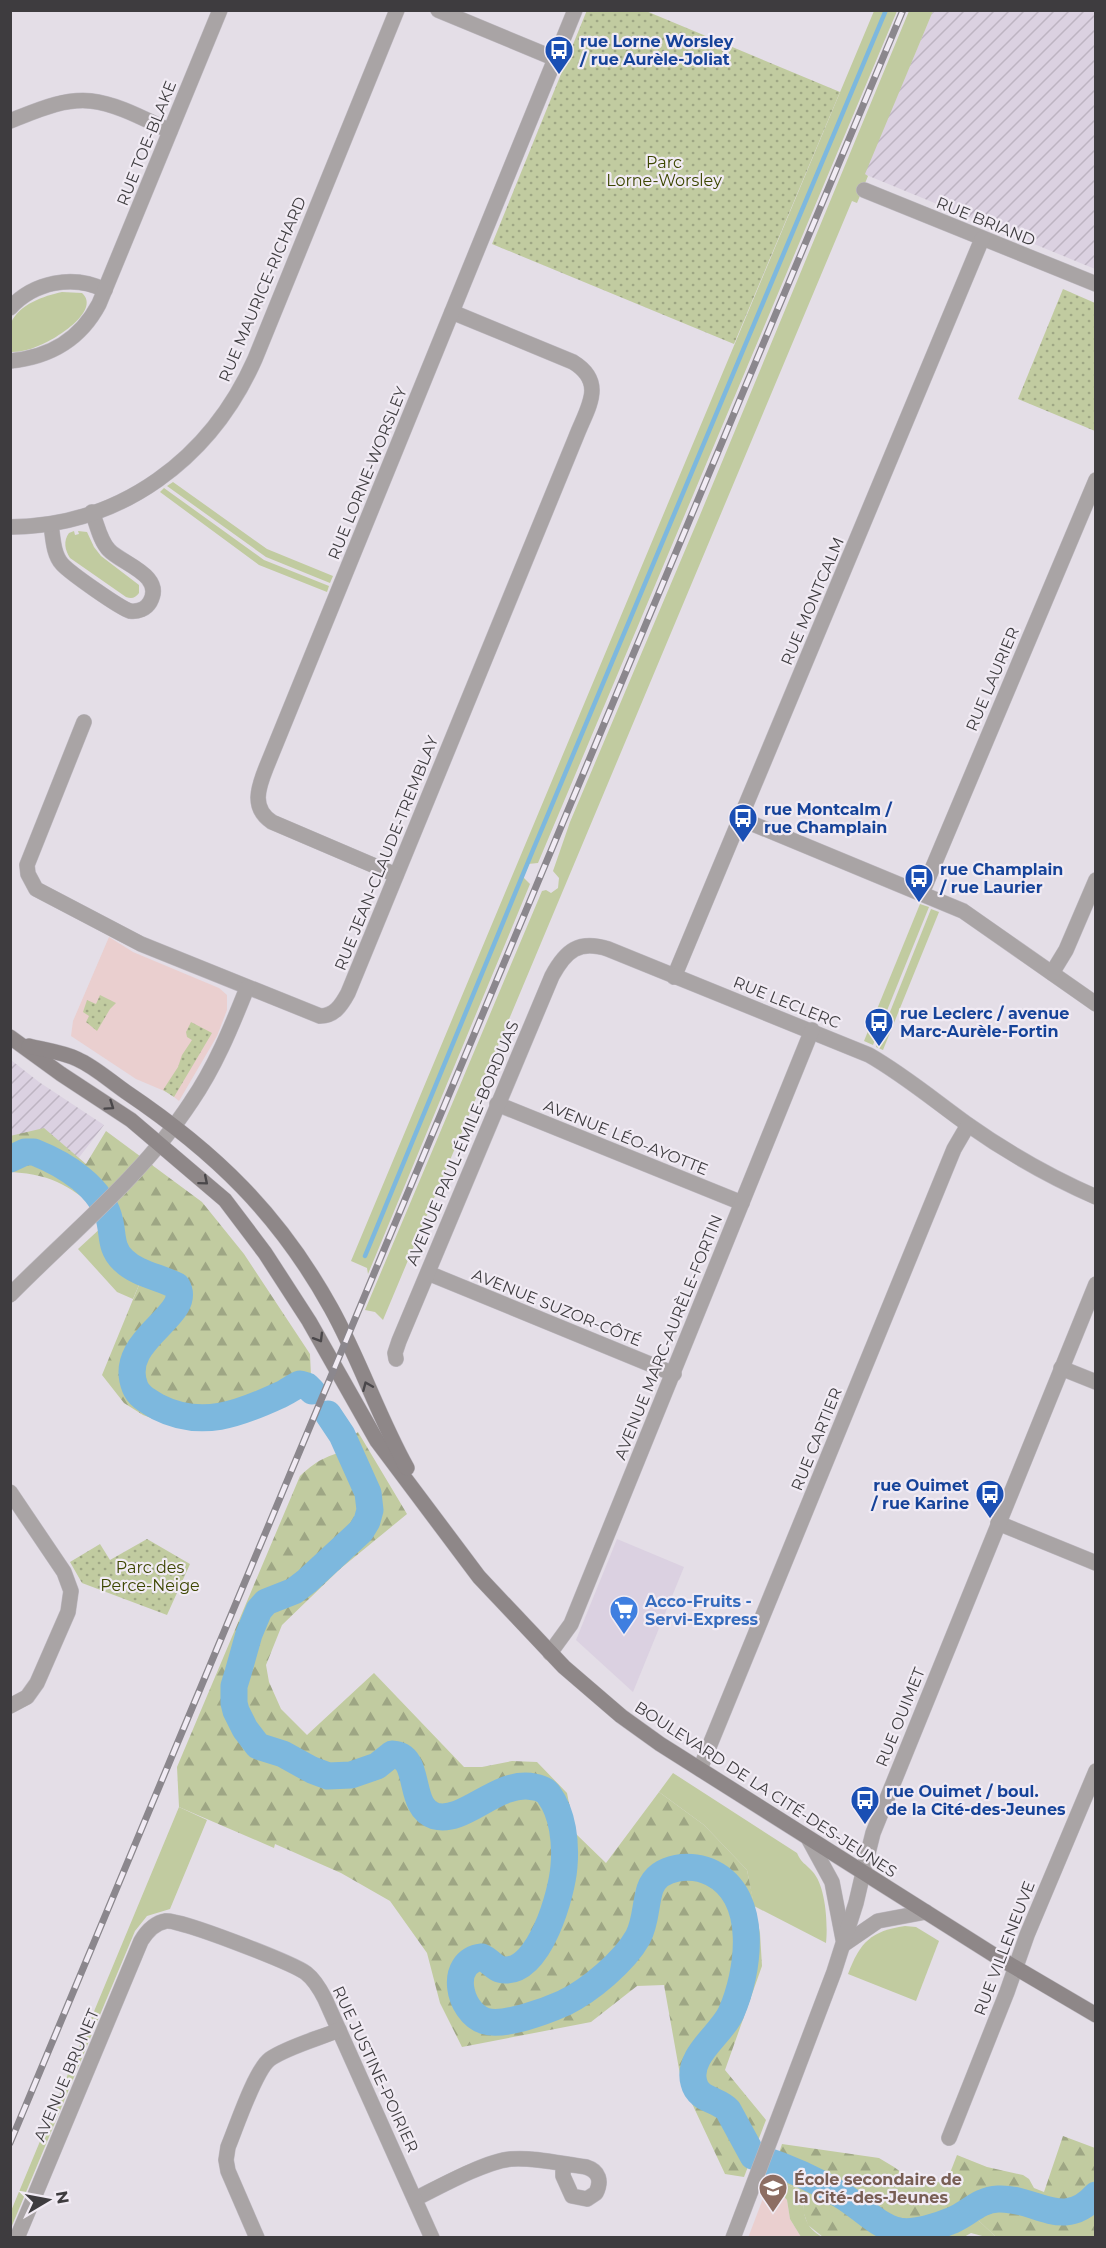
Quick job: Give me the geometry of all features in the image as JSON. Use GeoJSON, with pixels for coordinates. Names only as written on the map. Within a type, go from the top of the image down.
{"type":"FeatureCollection","features":[{"type":"Feature","properties":{"kind":"main road","name":"BOULEVARD DE LA CITÉ-DES-JEUNES"},"geometry":{"type":"LineString","coordinates":[[17,1041],[76,1058],[142,1102],[231,1173],[264,1209],[300,1257],[332,1311],[391,1439],[432,1513]]}},
{"type":"Feature","properties":{"kind":"main road","name":"BOULEVARD DE LA CITÉ-DES-JEUNES"},"geometry":{"type":"LineString","coordinates":[[17,1041],[61,1074],[131,1120],[215,1190],[253,1235],[309,1321],[377,1441],[491,1592],[550,1653],[621,1716],[650,1738],[1015,1968],[1095,2015]]}},
{"type":"Feature","properties":{"kind":"main road","name":"BOULEVARD DE LA CITÉ-DES-JEUNES"},"geometry":{"type":"LineString","coordinates":[[1068,1999],[1095,2007]]}},
{"type":"Feature","properties":{"kind":"street","name":"RUE TOE-BLAKE"},"geometry":{"type":"LineString","coordinates":[[10,362],[61,347],[92,319],[219,10]]}},
{"type":"Feature","properties":{"kind":"street","name":"RUE MAURICE-RICHARD"},"geometry":{"type":"LineString","coordinates":[[10,527],[51,525],[92,513],[146,487],[185,460],[218,424],[238,393],[266,333],[397,10]]}},
{"type":"Feature","properties":{"kind":"street"},"geometry":{"type":"LineString","coordinates":[[438,10],[556,58]]}},
{"type":"Feature","properties":{"kind":"street","name":"RUE LORNE-WORSLEY"},"geometry":{"type":"LineString","coordinates":[[396,875],[272,822],[259,809],[258,792],[274,747],[575,10]]}},
{"type":"Feature","properties":{"kind":"street"},"geometry":{"type":"LineString","coordinates":[[10,122],[52,105],[86,101],[103,103],[170,131]]}},
{"type":"Feature","properties":{"kind":"street","name":"RUE BRIAND"},"geometry":{"type":"LineString","coordinates":[[864,190],[1095,284]]}},
{"type":"Feature","properties":{"kind":"street","name":"RUE MONTCALM"},"geometry":{"type":"LineString","coordinates":[[674,977],[982,239]]}},
{"type":"Feature","properties":{"kind":"street"},"geometry":{"type":"LineString","coordinates":[[10,308],[24,295],[47,285],[78,282],[105,290]]}},
{"type":"Feature","properties":{"kind":"street","name":"RUE JEAN-CLAUDE-TREMBLAY"},"geometry":{"type":"LineString","coordinates":[[84,722],[27,865],[27,874],[32,883],[44,893],[141,944],[320,1016],[335,1011],[348,993],[547,509],[592,391],[590,378],[573,362],[452,312]]}},
{"type":"Feature","properties":{"kind":"street","name":"RUE LAURIER"},"geometry":{"type":"LineString","coordinates":[[922,893],[1095,480]]}},
{"type":"Feature","properties":{"kind":"street"},"geometry":{"type":"LineString","coordinates":[[51,525],[56,553],[62,564],[121,606],[133,611],[143,609],[152,600],[150,581],[142,572],[108,550],[92,513]]}},
{"type":"Feature","properties":{"kind":"street"},"geometry":{"type":"LineString","coordinates":[[741,819],[922,893],[972,916],[1095,1004]]}},
{"type":"Feature","properties":{"kind":"street"},"geometry":{"type":"LineString","coordinates":[[1052,973],[1066,950],[1095,880]]}},
{"type":"Feature","properties":{"kind":"street","name":"RUE LECLERC"},"geometry":{"type":"LineString","coordinates":[[575,948],[599,946],[812,1030],[876,1059],[968,1125],[1028,1163],[1095,1197]]}},
{"type":"Feature","properties":{"kind":"street","name":"AVENUE PAUL-ÉMILE-BORDUAS"},"geometry":{"type":"LineString","coordinates":[[396,1359],[397,1347],[552,976],[562,959],[575,948]]}},
{"type":"Feature","properties":{"kind":"street"},"geometry":{"type":"LineString","coordinates":[[10,1295],[117,1190],[173,1126],[192,1101],[219,1054],[247,988]]}},
{"type":"Feature","properties":{"kind":"street","name":"AVENUE MARC-AURÈLE-FORTIN"},"geometry":{"type":"LineString","coordinates":[[550,1653],[571,1624],[812,1030]]}},
{"type":"Feature","properties":{"kind":"street","name":"AVENUE LÉO-AYOTTE"},"geometry":{"type":"LineString","coordinates":[[497,1104],[742,1203]]}},
{"type":"Feature","properties":{"kind":"street","name":"RUE CARTIER"},"geometry":{"type":"LineString","coordinates":[[700,1768],[954,1149],[968,1125]]}},
{"type":"Feature","properties":{"kind":"street","name":"AVENUE SUZOR-CÔTÉ"},"geometry":{"type":"LineString","coordinates":[[428,1273],[674,1374]]}},
{"type":"Feature","properties":{"kind":"street","name":"RUE OUIMET"},"geometry":{"type":"LineString","coordinates":[[733,2238],[843,1945],[873,1833],[1095,1284]]}},
{"type":"Feature","properties":{"kind":"street"},"geometry":{"type":"LineString","coordinates":[[1061,1368],[1095,1382]]}},
{"type":"Feature","properties":{"kind":"street"},"geometry":{"type":"LineString","coordinates":[[10,1492],[64,1572],[72,1592],[68,1612],[37,1683],[27,1697],[10,1706]]}},
{"type":"Feature","properties":{"kind":"street"},"geometry":{"type":"LineString","coordinates":[[998,1523],[1095,1563]]}},
{"type":"Feature","properties":{"kind":"street","name":"RUE VILLENEUVE"},"geometry":{"type":"LineString","coordinates":[[949,2138],[1095,1771]]}},
{"type":"Feature","properties":{"kind":"street"},"geometry":{"type":"LineString","coordinates":[[808,1838],[832,1882],[839,1911],[843,1945],[878,1921],[926,1912]]}},
{"type":"Feature","properties":{"kind":"street","name":"RUE JUSTINE-POIRIER"},"geometry":{"type":"LineString","coordinates":[[151,1928],[165,1921],[183,1923],[302,1971],[318,1986],[432,2238]]}},
{"type":"Feature","properties":{"kind":"street","name":"AVENUE BRUNET"},"geometry":{"type":"LineString","coordinates":[[17,2238],[139,1946],[151,1928]]}},
{"type":"Feature","properties":{"kind":"street"},"geometry":{"type":"LineString","coordinates":[[257,2238],[228,2171],[226,2160],[228,2147],[266,2064],[276,2056],[339,2030]]}},
{"type":"Feature","properties":{"kind":"street"},"geometry":{"type":"LineString","coordinates":[[415,2199],[503,2160],[517,2159],[563,2164]]}},
{"type":"Feature","properties":{"kind":"shaded area"},"geometry":{"type":"Polygon","coordinates":[[[933,11],[1095,11],[1095,269],[864,174],[933,11]]]}},
{"type":"Feature","properties":{"kind":"shaded area"},"geometry":{"type":"Polygon","coordinates":[[[109,937],[133,952],[219,988],[227,995],[227,1010],[217,1036],[179,1101],[169,1093],[136,1079],[71,1036],[73,1021],[109,937]]]}},
{"type":"Feature","properties":{"kind":"shaded area"},"geometry":{"type":"Polygon","coordinates":[[[11,1060],[39,1082],[104,1125],[74,1164],[11,1153],[11,1060]]]}},
{"type":"Feature","properties":{"kind":"shaded area"},"geometry":{"type":"Polygon","coordinates":[[[617,1539],[684,1567],[633,1692],[576,1640],[617,1539]]]}},
{"type":"Feature","properties":{"kind":"shaded area","name":"École secondaire de la Cité-des-Jeunes"},"geometry":{"type":"Polygon","coordinates":[[[770,2180],[787,2200],[790,2219],[801,2237],[748,2238],[770,2180]]]}},
{"type":"Feature","properties":{"kind":"green space","name":"Parc Lorne-Worsley"},"geometry":{"type":"Polygon","coordinates":[[[587,10],[646,11],[840,92],[734,344],[492,244],[587,10]]]}},
{"type":"Feature","properties":{"kind":"green space"},"geometry":{"type":"Polygon","coordinates":[[[874,11],[897,11],[538,863],[528,864],[523,870],[522,876],[530,884],[368,1274],[367,1268],[351,1261],[874,11]]]}},
{"type":"Feature","properties":{"kind":"green space"},"geometry":{"type":"Polygon","coordinates":[[[909,11],[933,11],[865,174],[868,176],[857,203],[852,201],[383,1320],[375,1312],[365,1310],[542,891],[546,890],[551,893],[558,888],[559,878],[553,871],[570,822],[909,11]]]}},
{"type":"Feature","properties":{"kind":"green space"},"geometry":{"type":"Polygon","coordinates":[[[1063,289],[1095,303],[1095,431],[1018,399],[1063,289]]]}},
{"type":"Feature","properties":{"kind":"green space"},"geometry":{"type":"Polygon","coordinates":[[[62,292],[82,293],[86,300],[86,308],[81,316],[64,332],[45,343],[28,350],[11,352],[10,329],[15,316],[33,302],[62,292]]]}},
{"type":"Feature","properties":{"kind":"green space"},"geometry":{"type":"Polygon","coordinates":[[[173,482],[267,549],[333,576],[330,583],[266,557],[167,486],[173,482]]]}},
{"type":"Feature","properties":{"kind":"green space"},"geometry":{"type":"Polygon","coordinates":[[[164,488],[264,560],[329,586],[327,592],[259,565],[160,492],[164,488]]]}},
{"type":"Feature","properties":{"kind":"green space"},"geometry":{"type":"Polygon","coordinates":[[[74,531],[75,535],[79,534],[78,531],[87,532],[101,556],[139,585],[138,595],[133,598],[126,597],[70,558],[65,542],[69,533],[74,531]]]}},
{"type":"Feature","properties":{"kind":"green space"},"geometry":{"type":"Polygon","coordinates":[[[920,904],[929,907],[873,1045],[864,1041],[920,904]]]}},
{"type":"Feature","properties":{"kind":"green space"},"geometry":{"type":"Polygon","coordinates":[[[931,909],[939,912],[883,1050],[876,1047],[931,909]]]}},
{"type":"Feature","properties":{"kind":"green space"},"geometry":{"type":"Polygon","coordinates":[[[100,995],[116,1003],[97,1031],[86,1022],[89,1016],[83,1012],[87,1000],[96,1004],[100,995]]]}},
{"type":"Feature","properties":{"kind":"green space"},"geometry":{"type":"Polygon","coordinates":[[[191,1022],[212,1033],[174,1097],[163,1090],[192,1040],[187,1037],[186,1032],[191,1022]]]}},
{"type":"Feature","properties":{"kind":"green space"},"geometry":{"type":"Polygon","coordinates":[[[44,1128],[86,1164],[106,1131],[202,1202],[244,1254],[310,1354],[311,1376],[287,1403],[240,1420],[206,1428],[164,1423],[143,1415],[124,1403],[102,1375],[141,1280],[123,1270],[110,1255],[104,1236],[106,1215],[62,1184],[40,1176],[11,1172],[10,1136],[44,1128]]]}},
{"type":"Feature","properties":{"kind":"green space"},"geometry":{"type":"Polygon","coordinates":[[[103,1226],[106,1244],[113,1259],[125,1271],[141,1280],[133,1299],[117,1292],[78,1249],[103,1226]]]}},
{"type":"Feature","properties":{"kind":"green space"},"geometry":{"type":"Polygon","coordinates":[[[358,1432],[407,1514],[340,1569],[282,1625],[266,1665],[269,1682],[281,1709],[307,1735],[374,1673],[464,1767],[482,1767],[512,1761],[537,1762],[567,1793],[575,1833],[606,1863],[659,1792],[704,1825],[747,1870],[760,1933],[762,1966],[725,2070],[766,2120],[744,2177],[725,2174],[681,2080],[664,1985],[637,1986],[591,2022],[462,2047],[440,2003],[427,1953],[390,1901],[341,1873],[275,1844],[274,1848],[179,1807],[177,1767],[300,1476],[326,1458],[356,1449],[353,1436],[358,1432]]]}},
{"type":"Feature","properties":{"kind":"green space","name":"Parc des Perce-Neige"},"geometry":{"type":"Polygon","coordinates":[[[147,1539],[190,1564],[167,1615],[82,1583],[70,1562],[100,1544],[110,1560],[147,1539]]]}},
{"type":"Feature","properties":{"kind":"green space"},"geometry":{"type":"Polygon","coordinates":[[[673,1773],[797,1853],[817,1877],[823,1895],[827,1926],[826,1943],[754,1906],[747,1870],[704,1825],[659,1792],[673,1773]]]}},
{"type":"Feature","properties":{"kind":"green space"},"geometry":{"type":"Polygon","coordinates":[[[179,1807],[207,1820],[170,1909],[147,1916],[135,1931],[11,2228],[11,2211],[179,1807]]]}},
{"type":"Feature","properties":{"kind":"green space"},"geometry":{"type":"Polygon","coordinates":[[[905,1926],[916,1927],[939,1941],[916,2001],[848,1974],[857,1954],[868,1940],[883,1931],[905,1926]]]}},
{"type":"Feature","properties":{"kind":"green space"},"geometry":{"type":"Polygon","coordinates":[[[1063,2136],[1095,2148],[1095,2237],[996,2237],[977,2219],[964,2226],[944,2228],[925,2237],[823,2237],[808,2225],[803,2211],[805,2193],[771,2177],[782,2144],[879,2158],[917,2184],[941,2182],[950,2173],[957,2155],[987,2167],[1023,2175],[1029,2179],[1034,2188],[1044,2192],[1063,2136]]]}},
{"type":"Feature","properties":{"kind":"green space"},"geometry":{"type":"Polygon","coordinates":[[[771,2177],[805,2193],[804,2213],[808,2224],[823,2237],[801,2237],[790,2219],[787,2200],[770,2180],[771,2177]]]}},
{"type":"Feature","properties":{"kind":"green space"},"geometry":{"type":"Polygon","coordinates":[[[977,2219],[996,2237],[971,2233],[964,2237],[925,2238],[944,2228],[952,2229],[977,2219]]]}},
{"type":"Feature","properties":{"kind":"waterway"},"geometry":{"type":"LineString","coordinates":[[365,1256],[886,10]]}},
{"type":"Feature","properties":{"kind":"waterway"},"geometry":{"type":"LineString","coordinates":[[10,1159],[25,1152],[34,1152],[58,1163],[81,1178],[106,1209],[114,1247],[119,1256],[135,1269],[177,1286],[179,1297],[175,1308],[144,1342],[136,1355],[132,1370],[135,1387],[144,1398],[174,1414],[205,1418],[250,1408],[300,1384],[312,1391]]}},
{"type":"Feature","properties":{"kind":"waterway"},"geometry":{"type":"LineString","coordinates":[[328,1414],[342,1435],[368,1493],[370,1510],[367,1521],[361,1531],[307,1581],[294,1591],[266,1602],[259,1610],[249,1634],[234,1686],[234,1703],[245,1729],[258,1746],[283,1754],[328,1776],[351,1775],[377,1766],[392,1754],[402,1757],[412,1772],[420,1803],[426,1811],[435,1816],[446,1817],[458,1814],[508,1789],[521,1786],[538,1788],[548,1793],[558,1811],[564,1848],[562,1879],[554,1911],[539,1945],[518,1967],[502,1970],[482,1957],[471,1961],[464,1967],[461,1987],[468,2008],[485,2021],[503,2022],[536,2014],[574,1998],[605,1975],[632,1947],[643,1925],[650,1889],[660,1875],[677,1868],[704,1870],[727,1884],[738,1899],[744,1917],[746,1957],[731,2013],[695,2064],[694,2083],[700,2093],[728,2110],[753,2156],[820,2183],[883,2225],[905,2232],[941,2225],[991,2200],[1012,2200],[1061,2212],[1072,2211],[1084,2206],[1096,2195]]}},
{"type":"Feature","properties":{"kind":"railway"},"geometry":{"type":"LineString","coordinates":[[10,2143],[903,10]]}},
{"type":"Feature","properties":{"kind":"place","name":"rue Lorne Worsley / rue Aurèle-Joliat"},"geometry":{"type":"Point","coordinates":[559,76]}},
{"type":"Feature","properties":{"kind":"place","name":"rue Montcalm / rue Champlain"},"geometry":{"type":"Point","coordinates":[743,844]}},
{"type":"Feature","properties":{"kind":"place","name":"rue Champlain / rue Laurier"},"geometry":{"type":"Point","coordinates":[919,904]}},
{"type":"Feature","properties":{"kind":"place","name":"rue Leclerc / avenue Marc-Aurèle-Fortin"},"geometry":{"type":"Point","coordinates":[879,1048]}},
{"type":"Feature","properties":{"kind":"place","name":"rue Ouimet / rue Karine"},"geometry":{"type":"Point","coordinates":[990,1520]}},
{"type":"Feature","properties":{"kind":"place","name":"Acco-Fruits - Servi-Express"},"geometry":{"type":"Point","coordinates":[624,1636]}},
{"type":"Feature","properties":{"kind":"place","name":"rue Ouimet / boul. de la Cité-des-Jeunes"},"geometry":{"type":"Point","coordinates":[865,1826]}},
{"type":"Feature","properties":{"kind":"place","name":"École secondaire de la Cité-des-Jeunes"},"geometry":{"type":"Point","coordinates":[773,2214]}}]}
